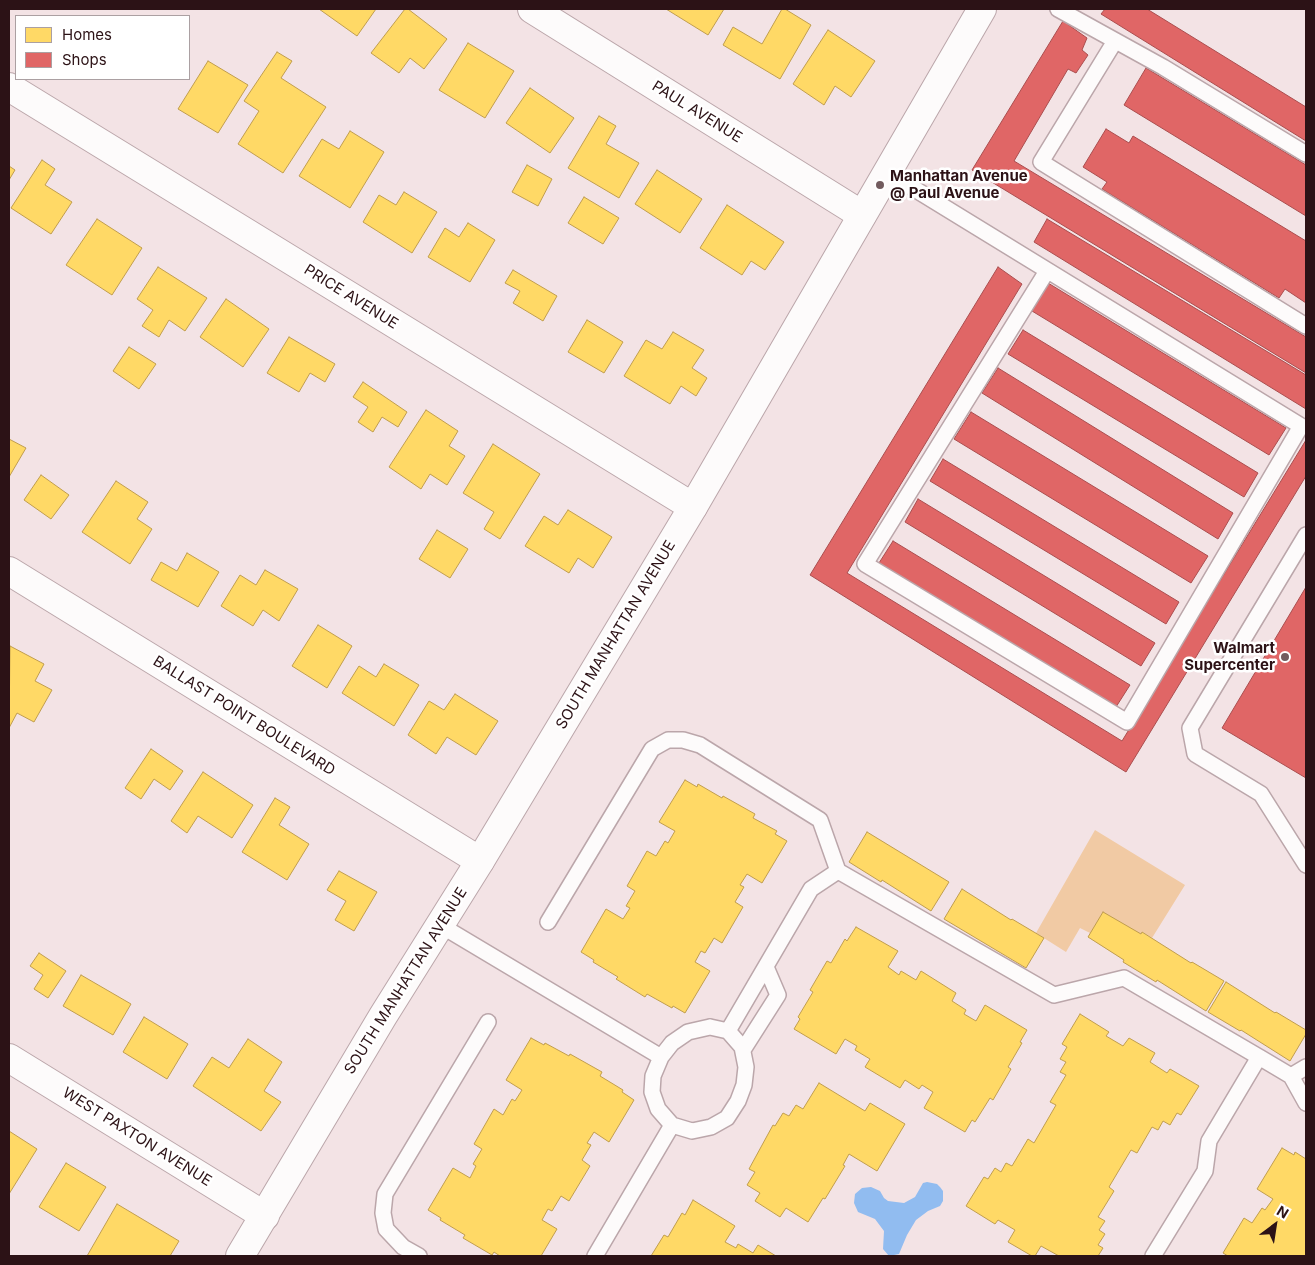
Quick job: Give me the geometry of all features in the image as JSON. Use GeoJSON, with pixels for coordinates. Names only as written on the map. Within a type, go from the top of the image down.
{"type":"FeatureCollection","features":[{"type":"Feature","properties":{"kind":"street","name":"PAUL AVENUE"},"geometry":{"type":"LineString","coordinates":[[532,9],[862,215]]}},
{"type":"Feature","properties":{"kind":"street","name":"SOUTH MANHATTAN AVENUE"},"geometry":{"type":"LineString","coordinates":[[240,1256],[693,508],[982,9]]}},
{"type":"Feature","properties":{"kind":"street","name":"PRICE AVENUE"},"geometry":{"type":"LineString","coordinates":[[9,87],[693,508]]}},
{"type":"Feature","properties":{"kind":"street","name":"BALLAST POINT BOULEVARD"},"geometry":{"type":"LineString","coordinates":[[9,571],[480,861]]}},
{"type":"Feature","properties":{"kind":"street","name":"WEST PAXTON AVENUE"},"geometry":{"type":"LineString","coordinates":[[9,1058],[265,1216]]}},
{"type":"Feature","properties":{"kind":"lane"},"geometry":{"type":"LineString","coordinates":[[1058,9],[1172,72],[1306,154]]}},
{"type":"Feature","properties":{"kind":"lane"},"geometry":{"type":"LineString","coordinates":[[1115,41],[1041,162],[1306,326]]}},
{"type":"Feature","properties":{"kind":"lane"},"geometry":{"type":"LineString","coordinates":[[887,172],[1301,426],[1127,722],[865,564],[1047,271]]}},
{"type":"Feature","properties":{"kind":"lane"},"geometry":{"type":"LineString","coordinates":[[1306,535],[1190,728],[1195,754],[1261,794],[1306,865]]}},
{"type":"Feature","properties":{"kind":"lane"},"geometry":{"type":"LineString","coordinates":[[548,922],[652,750],[668,740],[683,740],[700,745],[820,820],[838,871],[1054,995],[1124,978],[1291,1076],[1306,1103]]}},
{"type":"Feature","properties":{"kind":"lane"},"geometry":{"type":"LineString","coordinates":[[728,1031],[811,889],[838,871]]}},
{"type":"Feature","properties":{"kind":"lane"},"geometry":{"type":"LineString","coordinates":[[440,925],[661,1057]]}},
{"type":"Feature","properties":{"kind":"lane"},"geometry":{"type":"LineString","coordinates":[[743,1050],[778,995],[766,966]]}},
{"type":"Feature","properties":{"kind":"lane"},"geometry":{"type":"LineString","coordinates":[[418,1256],[404,1247],[386,1229],[383,1213],[385,1194],[488,1022]]}},
{"type":"Feature","properties":{"kind":"lane"},"geometry":{"type":"LineString","coordinates":[[710,1027],[728,1031],[742,1047],[746,1067],[744,1085],[738,1101],[727,1118],[711,1127],[692,1131],[672,1125],[658,1109],[652,1092],[653,1076],[661,1057],[672,1043],[688,1032],[710,1027]]}},
{"type":"Feature","properties":{"kind":"lane"},"geometry":{"type":"LineString","coordinates":[[1153,1256],[1205,1171],[1209,1141],[1259,1057]]}},
{"type":"Feature","properties":{"kind":"lane"},"geometry":{"type":"LineString","coordinates":[[1291,1076],[1306,1067]]}},
{"type":"Feature","properties":{"kind":"lane"},"geometry":{"type":"LineString","coordinates":[[595,1256],[672,1125]]}},
{"type":"Feature","properties":{"kind":"shaded area"},"geometry":{"type":"Polygon","coordinates":[[[1095,830],[1185,885],[1152,938],[1142,932],[1124,960],[1088,937],[1090,933],[1080,928],[1066,952],[1036,933],[1095,830]]]}},
{"type":"Feature","properties":{"kind":"water"},"geometry":{"type":"Polygon","coordinates":[[[923,1183],[937,1184],[940,1187],[943,1191],[943,1201],[940,1206],[928,1211],[916,1220],[899,1254],[889,1256],[883,1249],[884,1231],[875,1219],[858,1212],[854,1203],[855,1194],[862,1188],[871,1187],[880,1191],[888,1201],[904,1203],[915,1197],[923,1183]]]}},
{"type":"Feature","properties":{"kind":"building: Homes"},"geometry":{"type":"Polygon","coordinates":[[[319,9],[376,9],[357,36],[319,9]]]}},
{"type":"Feature","properties":{"kind":"building: Homes"},"geometry":{"type":"Polygon","coordinates":[[[405,9],[408,9],[447,39],[424,69],[410,58],[399,73],[371,53],[405,9]]]}},
{"type":"Feature","properties":{"kind":"building: Homes"},"geometry":{"type":"Polygon","coordinates":[[[666,9],[724,9],[708,35],[666,9]]]}},
{"type":"Feature","properties":{"kind":"building: Homes"},"geometry":{"type":"Polygon","coordinates":[[[782,9],[811,25],[780,79],[723,45],[733,27],[762,44],[782,9]]]}},
{"type":"Feature","properties":{"kind":"building: Homes"},"geometry":{"type":"Polygon","coordinates":[[[828,30],[875,61],[851,97],[835,86],[824,105],[793,84],[828,30]]]}},
{"type":"Feature","properties":{"kind":"building: Homes"},"geometry":{"type":"Polygon","coordinates":[[[468,43],[514,71],[485,118],[439,90],[468,43]]]}},
{"type":"Feature","properties":{"kind":"building: Homes"},"geometry":{"type":"Polygon","coordinates":[[[277,52],[292,61],[281,78],[326,107],[283,173],[238,144],[259,111],[244,101],[277,52]]]}},
{"type":"Feature","properties":{"kind":"building: Homes"},"geometry":{"type":"Polygon","coordinates":[[[208,61],[248,85],[218,133],[178,109],[208,61]]]}},
{"type":"Feature","properties":{"kind":"building: Homes"},"geometry":{"type":"Polygon","coordinates":[[[530,88],[574,118],[550,153],[506,123],[530,88]]]}},
{"type":"Feature","properties":{"kind":"building: Homes"},"geometry":{"type":"Polygon","coordinates":[[[599,116],[616,126],[606,144],[639,163],[619,198],[568,168],[599,116]]]}},
{"type":"Feature","properties":{"kind":"building: Homes"},"geometry":{"type":"Polygon","coordinates":[[[350,131],[384,152],[350,208],[299,176],[322,139],[339,149],[350,131]]]}},
{"type":"Feature","properties":{"kind":"building: Homes"},"geometry":{"type":"Polygon","coordinates":[[[42,160],[55,169],[45,185],[72,202],[51,234],[11,208],[42,160]]]}},
{"type":"Feature","properties":{"kind":"building: Homes"},"geometry":{"type":"Polygon","coordinates":[[[527,165],[552,179],[538,206],[512,192],[527,165]]]}},
{"type":"Feature","properties":{"kind":"building: Homes"},"geometry":{"type":"Polygon","coordinates":[[[9,166],[15,170],[9,180],[9,166]]]}},
{"type":"Feature","properties":{"kind":"building: Homes"},"geometry":{"type":"Polygon","coordinates":[[[657,170],[702,199],[680,233],[635,204],[657,170]]]}},
{"type":"Feature","properties":{"kind":"building: Homes"},"geometry":{"type":"Polygon","coordinates":[[[404,192],[437,212],[412,253],[363,222],[379,195],[396,205],[404,192]]]}},
{"type":"Feature","properties":{"kind":"building: Homes"},"geometry":{"type":"Polygon","coordinates":[[[584,197],[619,218],[603,244],[568,223],[584,197]]]}},
{"type":"Feature","properties":{"kind":"building: Homes"},"geometry":{"type":"Polygon","coordinates":[[[727,205],[784,242],[765,270],[751,261],[742,275],[700,248],[727,205]]]}},
{"type":"Feature","properties":{"kind":"building: Homes"},"geometry":{"type":"Polygon","coordinates":[[[97,219],[142,248],[112,295],[66,265],[97,219]]]}},
{"type":"Feature","properties":{"kind":"building: Homes"},"geometry":{"type":"Polygon","coordinates":[[[468,223],[495,240],[470,282],[428,257],[445,228],[459,237],[468,223]]]}},
{"type":"Feature","properties":{"kind":"building: Homes"},"geometry":{"type":"Polygon","coordinates":[[[158,267],[207,298],[185,331],[169,320],[159,337],[142,326],[153,310],[137,299],[158,267]]]}},
{"type":"Feature","properties":{"kind":"building: Homes"},"geometry":{"type":"Polygon","coordinates":[[[513,270],[557,296],[543,321],[513,303],[520,291],[505,283],[513,270]]]}},
{"type":"Feature","properties":{"kind":"building: Homes"},"geometry":{"type":"Polygon","coordinates":[[[226,299],[269,329],[243,367],[200,337],[226,299]]]}},
{"type":"Feature","properties":{"kind":"building: Homes"},"geometry":{"type":"Polygon","coordinates":[[[587,320],[623,342],[604,373],[568,352],[587,320]]]}},
{"type":"Feature","properties":{"kind":"building: Homes"},"geometry":{"type":"Polygon","coordinates":[[[673,332],[704,350],[692,368],[707,378],[696,396],[681,386],[670,404],[624,376],[646,340],[662,349],[673,332]]]}},
{"type":"Feature","properties":{"kind":"building: Homes"},"geometry":{"type":"Polygon","coordinates":[[[289,337],[335,364],[325,382],[310,373],[299,392],[267,373],[289,337]]]}},
{"type":"Feature","properties":{"kind":"building: Homes"},"geometry":{"type":"Polygon","coordinates":[[[129,347],[156,364],[139,389],[113,371],[129,347]]]}},
{"type":"Feature","properties":{"kind":"building: Homes"},"geometry":{"type":"Polygon","coordinates":[[[363,382],[407,412],[398,427],[382,417],[373,432],[358,422],[368,407],[353,397],[363,382]]]}},
{"type":"Feature","properties":{"kind":"building: Homes"},"geometry":{"type":"Polygon","coordinates":[[[426,410],[458,431],[449,446],[465,456],[447,485],[430,474],[421,489],[389,467],[426,410]]]}},
{"type":"Feature","properties":{"kind":"building: Homes"},"geometry":{"type":"Polygon","coordinates":[[[9,439],[26,448],[9,477],[9,439]]]}},
{"type":"Feature","properties":{"kind":"building: Homes"},"geometry":{"type":"Polygon","coordinates":[[[493,444],[540,474],[500,539],[484,529],[494,512],[463,493],[493,444]]]}},
{"type":"Feature","properties":{"kind":"building: Homes"},"geometry":{"type":"Polygon","coordinates":[[[41,475],[69,495],[51,519],[24,500],[41,475]]]}},
{"type":"Feature","properties":{"kind":"building: Homes"},"geometry":{"type":"Polygon","coordinates":[[[116,481],[148,502],[137,519],[152,529],[130,564],[82,532],[116,481]]]}},
{"type":"Feature","properties":{"kind":"building: Homes"},"geometry":{"type":"Polygon","coordinates":[[[568,510],[612,537],[593,568],[578,558],[569,573],[525,546],[544,516],[558,525],[568,510]]]}},
{"type":"Feature","properties":{"kind":"building: Homes"},"geometry":{"type":"Polygon","coordinates":[[[437,530],[468,549],[450,578],[419,559],[437,530]]]}},
{"type":"Feature","properties":{"kind":"building: Homes"},"geometry":{"type":"Polygon","coordinates":[[[187,553],[219,572],[198,607],[151,580],[161,562],[177,571],[187,553]]]}},
{"type":"Feature","properties":{"kind":"building: Homes"},"geometry":{"type":"Polygon","coordinates":[[[265,570],[298,589],[279,621],[263,610],[253,626],[221,606],[240,575],[256,585],[265,570]]]}},
{"type":"Feature","properties":{"kind":"building: Homes"},"geometry":{"type":"Polygon","coordinates":[[[318,625],[352,646],[327,688],[292,666],[318,625]]]}},
{"type":"Feature","properties":{"kind":"building: Homes"},"geometry":{"type":"Polygon","coordinates":[[[10,646],[44,664],[35,681],[52,690],[34,722],[17,713],[9,728],[10,646]]]}},
{"type":"Feature","properties":{"kind":"building: Homes"},"geometry":{"type":"Polygon","coordinates":[[[384,664],[419,685],[394,726],[342,693],[359,666],[376,677],[384,664]]]}},
{"type":"Feature","properties":{"kind":"building: Homes"},"geometry":{"type":"Polygon","coordinates":[[[455,694],[498,721],[476,755],[447,737],[436,754],[408,735],[429,701],[444,710],[455,694]]]}},
{"type":"Feature","properties":{"kind":"building: Homes"},"geometry":{"type":"Polygon","coordinates":[[[151,749],[183,771],[170,790],[154,779],[141,799],[125,788],[151,749]]]}},
{"type":"Feature","properties":{"kind":"building: Homes"},"geometry":{"type":"Polygon","coordinates":[[[203,772],[253,805],[232,838],[198,816],[187,833],[171,821],[203,772]]]}},
{"type":"Feature","properties":{"kind":"building: Homes"},"geometry":{"type":"Polygon","coordinates":[[[685,780],[697,787],[698,784],[722,798],[723,796],[755,814],[753,818],[777,831],[775,834],[787,841],[762,883],[747,874],[740,885],[744,887],[735,902],[743,907],[722,943],[714,938],[705,953],[701,951],[695,962],[710,971],[685,1013],[647,994],[645,997],[616,979],[618,977],[593,962],[594,960],[581,952],[606,909],[623,919],[630,908],[626,906],[635,891],[627,886],[647,851],[656,856],[665,841],[668,843],[675,831],[659,822],[685,780]]]}},
{"type":"Feature","properties":{"kind":"building: Homes"},"geometry":{"type":"Polygon","coordinates":[[[275,798],[290,807],[279,825],[309,844],[287,880],[242,852],[275,798]]]}},
{"type":"Feature","properties":{"kind":"building: Homes"},"geometry":{"type":"Polygon","coordinates":[[[867,832],[949,882],[931,911],[849,862],[867,832]]]}},
{"type":"Feature","properties":{"kind":"building: Homes"},"geometry":{"type":"Polygon","coordinates":[[[339,871],[377,892],[354,931],[335,920],[346,901],[327,890],[339,871]]]}},
{"type":"Feature","properties":{"kind":"building: Homes"},"geometry":{"type":"Polygon","coordinates":[[[962,889],[1044,938],[1026,968],[944,919],[962,889]]]}},
{"type":"Feature","properties":{"kind":"building: Homes"},"geometry":{"type":"Polygon","coordinates":[[[1103,912],[1141,934],[1142,932],[1224,981],[1206,1011],[1157,980],[1156,982],[1123,962],[1124,960],[1088,937],[1103,912]]]}},
{"type":"Feature","properties":{"kind":"building: Homes"},"geometry":{"type":"Polygon","coordinates":[[[856,927],[898,951],[888,967],[899,975],[901,971],[916,980],[921,971],[956,993],[952,1001],[966,1010],[964,1014],[976,1021],[985,1005],[1027,1030],[1008,1067],[1011,1069],[993,1100],[990,1098],[975,1122],[972,1120],[965,1132],[924,1108],[933,1092],[922,1085],[919,1089],[905,1080],[900,1088],[865,1067],[870,1059],[855,1050],[857,1046],[845,1039],[836,1054],[794,1029],[800,1019],[798,1017],[813,992],[810,990],[827,961],[831,963],[845,939],[847,941],[856,927]]]}},
{"type":"Feature","properties":{"kind":"building: Homes"},"geometry":{"type":"Polygon","coordinates":[[[39,953],[66,971],[48,998],[34,989],[43,975],[30,966],[39,953]]]}},
{"type":"Feature","properties":{"kind":"building: Homes"},"geometry":{"type":"Polygon","coordinates":[[[81,975],[131,1004],[113,1035],[63,1006],[81,975]]]}},
{"type":"Feature","properties":{"kind":"building: Homes"},"geometry":{"type":"Polygon","coordinates":[[[1226,982],[1306,1030],[1306,1034],[1290,1061],[1208,1012],[1226,982]]]}},
{"type":"Feature","properties":{"kind":"building: Homes"},"geometry":{"type":"Polygon","coordinates":[[[1080,1014],[1109,1032],[1106,1036],[1123,1046],[1129,1038],[1155,1053],[1150,1062],[1167,1073],[1170,1069],[1199,1086],[1181,1115],[1177,1113],[1170,1125],[1163,1121],[1158,1130],[1152,1127],[1137,1153],[1131,1150],[1109,1187],[1114,1191],[1098,1217],[1105,1221],[1099,1230],[1105,1234],[1098,1245],[1103,1248],[1098,1256],[1059,1256],[1041,1246],[1035,1256],[1032,1256],[1008,1242],[1015,1230],[998,1220],[995,1224],[966,1206],[984,1177],[988,1179],[995,1168],[1001,1172],[1006,1163],[1012,1166],[1028,1139],[1034,1143],[1056,1105],[1050,1102],[1066,1075],[1060,1072],[1066,1062],[1060,1059],[1067,1047],[1062,1044],[1080,1014]]]}},
{"type":"Feature","properties":{"kind":"building: Homes"},"geometry":{"type":"Polygon","coordinates":[[[144,1017],[188,1044],[167,1079],[123,1052],[144,1017]]]}},
{"type":"Feature","properties":{"kind":"building: Homes"},"geometry":{"type":"Polygon","coordinates":[[[531,1038],[569,1056],[570,1054],[602,1072],[600,1076],[623,1090],[622,1092],[634,1100],[609,1142],[594,1132],[587,1143],[591,1145],[582,1160],[590,1166],[569,1201],[561,1196],[552,1211],[548,1209],[542,1220],[557,1229],[541,1256],[500,1256],[494,1252],[492,1255],[463,1238],[465,1235],[440,1220],[441,1218],[428,1210],[453,1168],[470,1178],[476,1166],[473,1164],[482,1149],[474,1144],[494,1109],[503,1115],[512,1099],[515,1101],[522,1090],[506,1080],[531,1038]]]}},
{"type":"Feature","properties":{"kind":"building: Homes"},"geometry":{"type":"Polygon","coordinates":[[[248,1039],[282,1062],[264,1091],[281,1102],[261,1131],[193,1086],[212,1057],[229,1068],[248,1039]]]}},
{"type":"Feature","properties":{"kind":"building: Homes"},"geometry":{"type":"Polygon","coordinates":[[[819,1083],[865,1111],[870,1103],[905,1124],[877,1171],[849,1154],[843,1165],[845,1166],[825,1199],[823,1198],[808,1222],[786,1208],[780,1217],[755,1201],[760,1193],[747,1185],[755,1172],[749,1169],[773,1125],[775,1126],[783,1113],[789,1116],[796,1105],[803,1109],[819,1083]]]}},
{"type":"Feature","properties":{"kind":"building: Homes"},"geometry":{"type":"Polygon","coordinates":[[[9,1131],[37,1149],[9,1194],[9,1131]]]}},
{"type":"Feature","properties":{"kind":"building: Homes"},"geometry":{"type":"Polygon","coordinates":[[[1282,1148],[1294,1155],[1295,1152],[1306,1159],[1306,1256],[1228,1256],[1223,1253],[1244,1218],[1252,1223],[1262,1208],[1265,1210],[1273,1199],[1257,1189],[1282,1148]]]}},
{"type":"Feature","properties":{"kind":"building: Homes"},"geometry":{"type":"Polygon","coordinates":[[[66,1163],[106,1187],[79,1231],[39,1207],[66,1163]]]}},
{"type":"Feature","properties":{"kind":"building: Homes"},"geometry":{"type":"Polygon","coordinates":[[[693,1200],[735,1226],[725,1242],[736,1248],[738,1244],[753,1253],[758,1245],[776,1256],[651,1256],[664,1235],[668,1237],[682,1213],[685,1215],[693,1200]]]}},
{"type":"Feature","properties":{"kind":"building: Homes"},"geometry":{"type":"Polygon","coordinates":[[[117,1204],[179,1241],[170,1256],[87,1256],[117,1204]]]}},
{"type":"Feature","properties":{"kind":"building: Shops"},"geometry":{"type":"Polygon","coordinates":[[[1105,9],[1147,9],[1306,107],[1306,141],[1101,14],[1105,9]]]}},
{"type":"Feature","properties":{"kind":"building: Shops"},"geometry":{"type":"Polygon","coordinates":[[[1063,21],[1087,38],[1082,50],[1088,55],[1076,73],[1068,69],[1014,161],[1306,337],[1306,373],[972,170],[1063,21]]]}},
{"type":"Feature","properties":{"kind":"building: Shops"},"geometry":{"type":"Polygon","coordinates":[[[1146,68],[1306,165],[1306,216],[1124,105],[1146,68]]]}},
{"type":"Feature","properties":{"kind":"building: Shops"},"geometry":{"type":"Polygon","coordinates":[[[1106,129],[1129,143],[1133,136],[1306,241],[1306,303],[1285,289],[1279,298],[1102,189],[1107,182],[1083,167],[1106,129]]]}},
{"type":"Feature","properties":{"kind":"building: Shops"},"geometry":{"type":"Polygon","coordinates":[[[1047,219],[1306,375],[1306,409],[1034,242],[1047,219]]]}},
{"type":"Feature","properties":{"kind":"building: Shops"},"geometry":{"type":"Polygon","coordinates":[[[998,267],[1022,284],[847,573],[1122,741],[1306,440],[1306,476],[1126,772],[810,575],[998,267]]]}},
{"type":"Feature","properties":{"kind":"building: Shops"},"geometry":{"type":"Polygon","coordinates":[[[1048,283],[1286,428],[1269,455],[1032,311],[1048,283]]]}},
{"type":"Feature","properties":{"kind":"building: Shops"},"geometry":{"type":"Polygon","coordinates":[[[1023,330],[1258,473],[1244,497],[1008,354],[1023,330]]]}},
{"type":"Feature","properties":{"kind":"building: Shops"},"geometry":{"type":"Polygon","coordinates":[[[998,368],[1233,513],[1218,539],[982,393],[998,368]]]}},
{"type":"Feature","properties":{"kind":"building: Shops"},"geometry":{"type":"Polygon","coordinates":[[[971,412],[1208,556],[1191,583],[954,439],[971,412]]]}},
{"type":"Feature","properties":{"kind":"building: Shops"},"geometry":{"type":"Polygon","coordinates":[[[943,459],[1179,602],[1166,624],[930,481],[943,459]]]}},
{"type":"Feature","properties":{"kind":"building: Shops"},"geometry":{"type":"Polygon","coordinates":[[[918,499],[1155,643],[1141,666],[905,522],[918,499]]]}},
{"type":"Feature","properties":{"kind":"building: Shops"},"geometry":{"type":"Polygon","coordinates":[[[893,541],[1130,685],[1116,707],[879,563],[893,541]]]}},
{"type":"Feature","properties":{"kind":"building: Shops","name":"Walmart Supercenter"},"geometry":{"type":"Polygon","coordinates":[[[1306,587],[1306,778],[1222,728],[1306,587]]]}},
{"type":"Feature","properties":{"kind":"place","name":"Manhattan Avenue @ Paul Avenue"},"geometry":{"type":"Point","coordinates":[880,185]}},
{"type":"Feature","properties":{"kind":"place","name":"Walmart Supercenter"},"geometry":{"type":"Point","coordinates":[1285,657]}}]}
